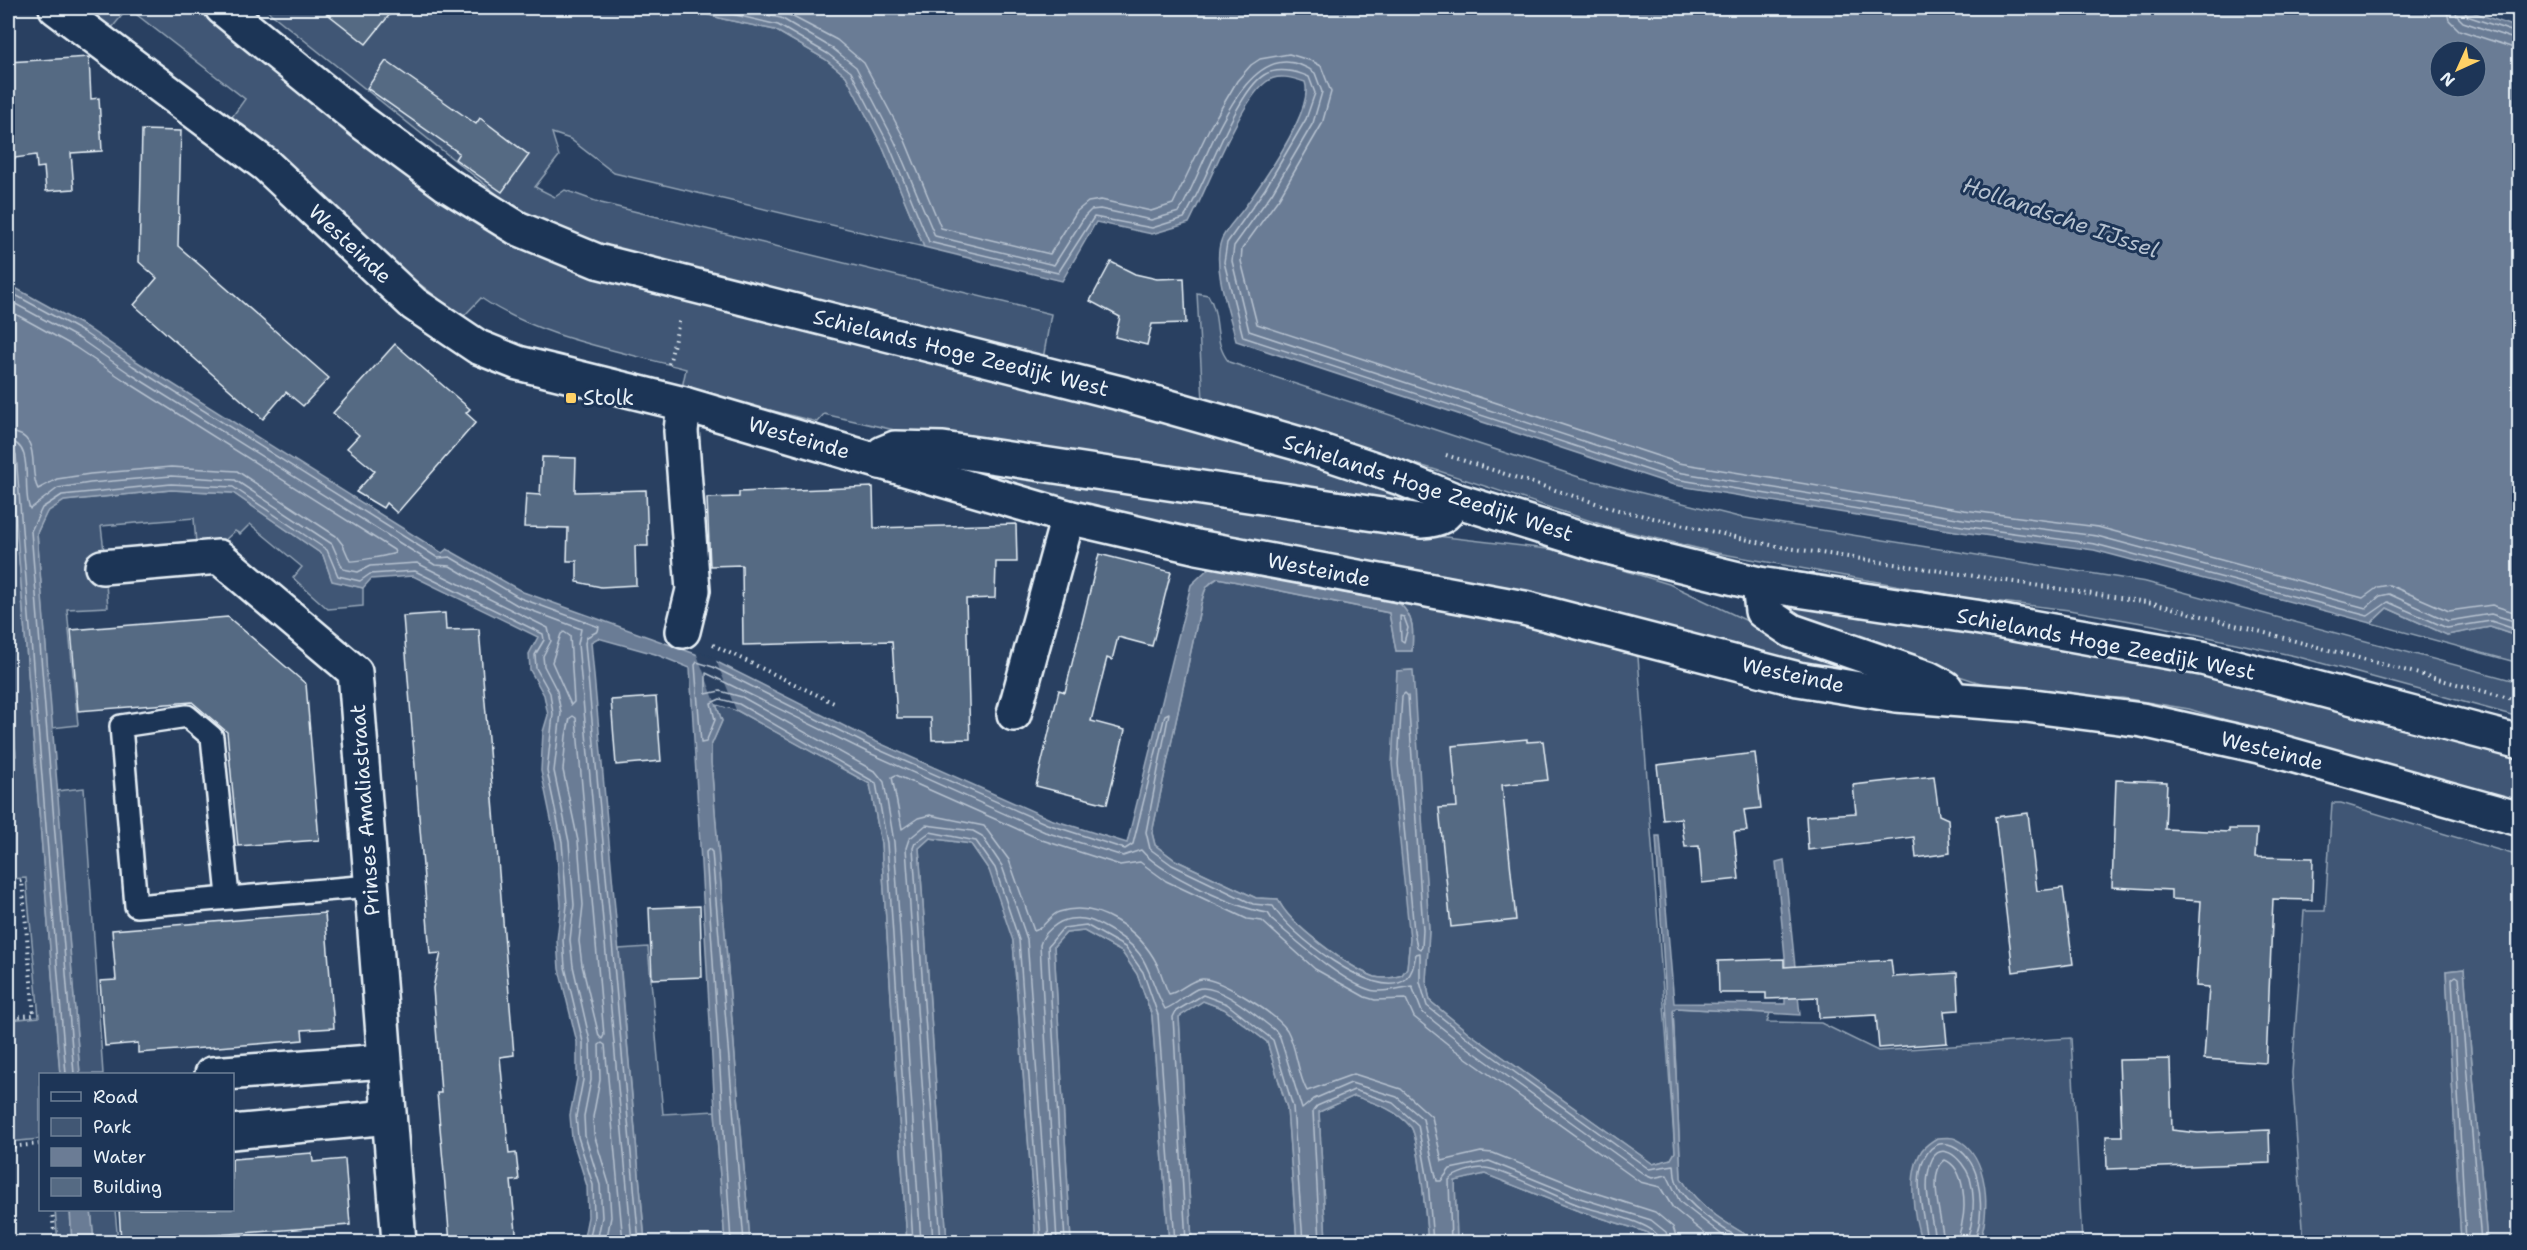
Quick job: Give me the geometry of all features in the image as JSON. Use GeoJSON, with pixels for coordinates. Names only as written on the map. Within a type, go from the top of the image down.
{"type":"FeatureCollection","features":[{"type":"Feature","properties":{"kind":"street","name":"Westeinde"},"geometry":{"type":"LineString","coordinates":[[56,8],[266,165],[414,304],[478,347],[518,363],[684,404],[1068,517],[1197,547],[1524,608],[1798,679],[1896,695],[2026,705],[2142,720],[2263,747],[2520,819]]}},
{"type":"Feature","properties":{"kind":"street","name":"Schielands Hoge Zeedijk West"},"geometry":{"type":"LineString","coordinates":[[222,8],[362,122],[427,170],[517,228],[597,261],[688,286],[1124,394],[1300,444],[1398,477],[1455,500],[1600,545],[1759,584],[1975,617],[2202,658],[2520,742]]}},
{"type":"Feature","properties":{"kind":"street"},"geometry":{"type":"LineString","coordinates":[[682,631],[693,590],[681,431],[684,404]]}},
{"type":"Feature","properties":{"kind":"street"},"geometry":{"type":"LineString","coordinates":[[880,462],[883,453],[894,448],[942,449],[1421,521],[1439,520],[1450,511],[1455,500]]}},
{"type":"Feature","properties":{"kind":"street"},"geometry":{"type":"LineString","coordinates":[[1014,714],[1068,517]]}},
{"type":"Feature","properties":{"kind":"street","name":"Prinses Amaliastraat"},"geometry":{"type":"LineString","coordinates":[[102,567],[219,557],[355,672],[399,1242]]}},
{"type":"Feature","properties":{"kind":"street"},"geometry":{"type":"LineString","coordinates":[[1759,584],[1762,611],[1775,622],[1792,631],[1928,678],[1945,687],[1952,700]]}},
{"type":"Feature","properties":{"kind":"street"},"geometry":{"type":"LineString","coordinates":[[225,1073],[384,1061]]}},
{"type":"Feature","properties":{"kind":"street"},"geometry":{"type":"LineString","coordinates":[[234,1132],[389,1117]]}},
{"type":"Feature","properties":{"kind":"lane"},"geometry":{"type":"LineString","coordinates":[[228,896],[212,736],[187,716],[121,726],[136,906],[228,896],[370,886]]}},
{"type":"Feature","properties":{"kind":"path"},"geometry":{"type":"LineString","coordinates":[[670,360],[688,286]]}},
{"type":"Feature","properties":{"kind":"path"},"geometry":{"type":"LineString","coordinates":[[1398,477],[1440,454],[1614,509],[1774,546],[2153,603],[2520,701]]}},
{"type":"Feature","properties":{"kind":"path"},"geometry":{"type":"LineString","coordinates":[[682,631],[834,703]]}},
{"type":"Feature","properties":{"kind":"path"},"geometry":{"type":"LineString","coordinates":[[8,710],[11,753],[8,753]]}},
{"type":"Feature","properties":{"kind":"path"},"geometry":{"type":"LineString","coordinates":[[8,883],[22,881],[34,1015],[8,1017]]}},
{"type":"Feature","properties":{"kind":"path"},"geometry":{"type":"LineString","coordinates":[[8,1147],[39,1144]]}},
{"type":"Feature","properties":{"kind":"path"},"geometry":{"type":"LineString","coordinates":[[52,1211],[55,1242]]}},
{"type":"Feature","properties":{"kind":"green space"},"geometry":{"type":"Polygon","coordinates":[[[81,8],[128,8],[111,29],[81,8]]]}},
{"type":"Feature","properties":{"kind":"green space"},"geometry":{"type":"Polygon","coordinates":[[[128,8],[206,8],[459,208],[1191,427],[1299,461],[1401,498],[1399,502],[896,438],[894,430],[824,414],[817,422],[682,388],[686,369],[554,333],[504,312],[481,298],[463,317],[404,272],[232,117],[245,99],[128,8]]]}},
{"type":"Feature","properties":{"kind":"green space"},"geometry":{"type":"Polygon","coordinates":[[[264,8],[686,8],[775,30],[825,59],[846,76],[883,148],[924,247],[614,173],[570,139],[552,133],[559,156],[535,187],[555,197],[565,190],[601,203],[1051,314],[1043,359],[605,247],[548,226],[512,206],[264,8]]]}},
{"type":"Feature","properties":{"kind":"green space"},"geometry":{"type":"Polygon","coordinates":[[[1197,293],[1208,295],[1212,303],[1221,346],[1229,362],[1582,478],[1739,517],[2146,582],[2519,682],[2519,717],[2295,656],[2153,625],[2069,610],[1967,598],[1717,553],[1609,527],[1436,470],[1203,401],[1197,293]]]}},
{"type":"Feature","properties":{"kind":"green space"},"geometry":{"type":"Polygon","coordinates":[[[8,421],[60,1073],[39,1073],[39,1139],[8,1142],[8,1020],[39,1017],[26,878],[8,879],[8,758],[16,756],[8,661],[8,421]]]}},
{"type":"Feature","properties":{"kind":"green space"},"geometry":{"type":"Polygon","coordinates":[[[982,470],[1309,521],[1556,550],[1669,584],[1760,627],[1858,667],[1892,687],[1200,538],[979,479],[982,470]]]}},
{"type":"Feature","properties":{"kind":"green space"},"geometry":{"type":"Polygon","coordinates":[[[171,490],[233,493],[323,555],[332,580],[363,588],[363,606],[328,609],[293,578],[302,567],[250,524],[240,534],[235,531],[224,541],[196,544],[194,518],[101,526],[104,551],[93,552],[95,584],[106,584],[108,607],[67,609],[78,725],[52,728],[37,533],[47,511],[63,501],[171,490]]]}},
{"type":"Feature","properties":{"kind":"green space"},"geometry":{"type":"Polygon","coordinates":[[[1218,578],[1389,613],[1396,651],[1412,651],[1411,620],[1400,604],[1459,610],[1589,632],[1592,643],[1638,657],[1675,1152],[1671,1159],[1653,1164],[1469,1033],[1430,1001],[1426,981],[1429,930],[1412,670],[1397,671],[1410,939],[1407,968],[1402,975],[1381,978],[1364,972],[1320,944],[1293,920],[1278,899],[1256,898],[1175,860],[1155,845],[1152,833],[1201,604],[1206,587],[1218,578]]]}},
{"type":"Feature","properties":{"kind":"green space"},"geometry":{"type":"Polygon","coordinates":[[[1796,607],[2190,668],[2519,754],[2519,809],[2189,709],[2122,698],[2051,695],[1993,687],[1845,639],[1797,619],[1791,609],[1796,607]]]}},
{"type":"Feature","properties":{"kind":"green space"},"geometry":{"type":"Polygon","coordinates":[[[2387,608],[2447,635],[2490,627],[2519,637],[2519,663],[2371,623],[2387,608]]]}},
{"type":"Feature","properties":{"kind":"green space"},"geometry":{"type":"Polygon","coordinates":[[[716,704],[736,710],[870,784],[881,843],[907,1242],[750,1242],[711,762],[711,746],[722,721],[716,704]]]}},
{"type":"Feature","properties":{"kind":"green space"},"geometry":{"type":"Polygon","coordinates":[[[84,788],[103,1073],[80,1073],[57,791],[84,788]]]}},
{"type":"Feature","properties":{"kind":"green space"},"geometry":{"type":"Polygon","coordinates":[[[2332,803],[2341,803],[2519,856],[2519,1242],[2487,1242],[2464,969],[2446,971],[2461,1242],[2304,1242],[2292,1073],[2304,911],[2325,911],[2332,803]]]}},
{"type":"Feature","properties":{"kind":"green space"},"geometry":{"type":"Polygon","coordinates":[[[930,838],[971,844],[989,870],[1039,964],[1013,942],[1036,1242],[947,1242],[919,848],[930,838]]]}},
{"type":"Feature","properties":{"kind":"green space"},"geometry":{"type":"Polygon","coordinates":[[[1084,931],[1122,952],[1137,974],[1152,1016],[1169,1242],[1071,1242],[1054,946],[1066,933],[1084,931]]]}},
{"type":"Feature","properties":{"kind":"green space"},"geometry":{"type":"Polygon","coordinates":[[[648,947],[663,1114],[715,1111],[725,1242],[645,1242],[619,949],[648,947]]]}},
{"type":"Feature","properties":{"kind":"green space"},"geometry":{"type":"Polygon","coordinates":[[[1203,1001],[1224,1009],[1267,1042],[1287,1108],[1297,1242],[1192,1242],[1179,1016],[1203,1001]]]}},
{"type":"Feature","properties":{"kind":"green space"},"geometry":{"type":"Polygon","coordinates":[[[1676,1008],[1770,1013],[1767,1022],[1821,1023],[1878,1051],[2071,1038],[2082,1242],[1759,1242],[1748,1236],[1726,1223],[1706,1207],[1688,1189],[1681,1178],[1673,1010],[1676,1008]]]}},
{"type":"Feature","properties":{"kind":"green space"},"geometry":{"type":"Polygon","coordinates":[[[1354,1096],[1392,1111],[1411,1127],[1420,1164],[1428,1242],[1326,1242],[1319,1112],[1354,1096]]]}},
{"type":"Feature","properties":{"kind":"green space"},"geometry":{"type":"Polygon","coordinates":[[[1485,1174],[1576,1210],[1646,1232],[1658,1242],[1457,1242],[1455,1181],[1485,1174]]]}},
{"type":"Feature","properties":{"kind":"green space"},"geometry":{"type":"Polygon","coordinates":[[[55,1211],[70,1211],[72,1242],[58,1242],[55,1211]]]}},
{"type":"Feature","properties":{"kind":"green space"},"geometry":{"type":"Polygon","coordinates":[[[91,1211],[115,1211],[118,1242],[94,1242],[91,1211]]]}},
{"type":"Feature","properties":{"kind":"water","name":"Hollandsche IJssel"},"geometry":{"type":"Polygon","coordinates":[[[686,8],[2461,8],[2519,28],[2519,637],[2490,627],[2447,635],[2387,608],[2371,623],[2094,550],[1961,532],[1674,485],[1236,341],[1220,277],[1221,241],[1227,229],[1272,167],[1294,129],[1306,95],[1305,82],[1295,79],[1285,77],[1270,79],[1256,92],[1224,148],[1189,223],[1152,234],[1096,222],[1062,281],[924,247],[883,148],[846,76],[825,59],[775,30],[686,8]]]}},
{"type":"Feature","properties":{"kind":"water"},"geometry":{"type":"Polygon","coordinates":[[[8,284],[86,327],[136,361],[442,553],[447,549],[523,592],[715,661],[870,739],[1050,819],[1127,843],[1191,585],[1211,566],[1400,604],[1411,620],[1412,651],[1396,651],[1389,613],[1218,578],[1208,585],[1201,604],[1152,833],[1155,845],[1175,860],[1256,898],[1278,899],[1293,920],[1320,944],[1364,972],[1381,978],[1402,975],[1407,968],[1410,939],[1392,764],[1397,671],[1413,670],[1429,930],[1426,981],[1430,1001],[1469,1033],[1653,1164],[1671,1159],[1675,1152],[1656,836],[1660,836],[1674,1003],[1785,1004],[1785,957],[1776,862],[1784,860],[1800,1015],[1676,1008],[1673,1011],[1681,1178],[1688,1189],[1706,1207],[1726,1223],[1759,1242],[1658,1242],[1646,1232],[1576,1210],[1485,1174],[1455,1181],[1457,1242],[1428,1242],[1420,1164],[1411,1127],[1392,1111],[1354,1096],[1319,1112],[1326,1242],[1297,1242],[1287,1108],[1267,1042],[1224,1009],[1203,1001],[1179,1017],[1192,1242],[1169,1242],[1152,1016],[1137,974],[1122,952],[1084,931],[1066,933],[1054,946],[1071,1242],[1036,1242],[1013,941],[989,870],[971,844],[930,838],[919,848],[947,1242],[907,1242],[881,843],[870,784],[736,710],[716,704],[722,721],[711,746],[711,762],[750,1242],[725,1242],[715,1111],[690,668],[655,654],[598,638],[591,642],[645,1242],[583,1242],[588,1217],[587,1186],[572,1138],[570,1115],[577,1079],[577,1042],[559,969],[557,940],[561,905],[556,843],[541,771],[543,732],[548,715],[544,695],[530,670],[529,654],[538,637],[413,576],[371,579],[363,588],[332,581],[323,555],[233,493],[171,490],[64,501],[47,512],[37,533],[80,1073],[60,1073],[8,421],[8,284]]]}},
{"type":"Feature","properties":{"kind":"water"},"geometry":{"type":"Polygon","coordinates":[[[2464,969],[2487,1242],[2461,1242],[2446,971],[2464,969]]]}},
{"type":"Feature","properties":{"kind":"water"},"geometry":{"type":"Polygon","coordinates":[[[1937,1138],[1954,1138],[1967,1146],[1981,1170],[1986,1201],[1983,1230],[1979,1242],[1922,1242],[1914,1208],[1914,1171],[1922,1150],[1937,1138]]]}},
{"type":"Feature","properties":{"kind":"water"},"geometry":{"type":"Polygon","coordinates":[[[70,1211],[91,1211],[94,1242],[72,1242],[70,1211]]]}},
{"type":"Feature","properties":{"kind":"pier"},"geometry":{"type":"Polygon","coordinates":[[[696,652],[715,658],[736,710],[716,704],[696,652]]]}},
{"type":"Feature","properties":{"kind":"building"},"geometry":{"type":"Polygon","coordinates":[[[320,8],[395,8],[366,44],[320,8]]]}},
{"type":"Feature","properties":{"kind":"building"},"geometry":{"type":"Polygon","coordinates":[[[89,57],[91,99],[99,98],[102,151],[71,153],[74,189],[46,191],[44,167],[37,168],[36,155],[8,159],[8,62],[89,57]]]}},
{"type":"Feature","properties":{"kind":"building"},"geometry":{"type":"Polygon","coordinates":[[[386,61],[476,124],[480,118],[529,155],[502,192],[455,159],[459,153],[367,88],[386,61]]]}},
{"type":"Feature","properties":{"kind":"building"},"geometry":{"type":"Polygon","coordinates":[[[142,130],[181,131],[178,246],[329,378],[303,406],[286,392],[263,419],[134,305],[157,278],[139,262],[142,130]]]}},
{"type":"Feature","properties":{"kind":"building"},"geometry":{"type":"Polygon","coordinates":[[[1111,262],[1135,274],[1157,279],[1184,278],[1186,323],[1152,324],[1147,345],[1115,337],[1120,317],[1090,301],[1111,262]]]}},
{"type":"Feature","properties":{"kind":"building"},"geometry":{"type":"Polygon","coordinates":[[[395,344],[470,409],[466,413],[476,422],[397,513],[386,503],[383,508],[356,492],[375,471],[347,448],[359,435],[333,413],[395,344]]]}},
{"type":"Feature","properties":{"kind":"building"},"geometry":{"type":"Polygon","coordinates":[[[542,457],[576,458],[575,492],[646,490],[648,546],[635,546],[636,585],[601,587],[577,582],[577,561],[567,561],[568,528],[524,527],[526,494],[540,495],[542,457]]]}},
{"type":"Feature","properties":{"kind":"building"},"geometry":{"type":"Polygon","coordinates":[[[873,487],[874,528],[1016,524],[1017,562],[996,562],[995,598],[966,599],[970,739],[932,740],[931,718],[897,718],[892,641],[743,645],[742,565],[710,566],[707,498],[739,497],[739,492],[873,487]]]}},
{"type":"Feature","properties":{"kind":"building"},"geometry":{"type":"Polygon","coordinates":[[[1099,554],[1171,572],[1152,646],[1118,637],[1112,660],[1107,658],[1091,721],[1125,730],[1107,804],[1036,786],[1059,690],[1065,692],[1099,554]]]}},
{"type":"Feature","properties":{"kind":"building"},"geometry":{"type":"Polygon","coordinates":[[[445,613],[446,630],[479,629],[514,1055],[500,1057],[509,1154],[516,1153],[519,1180],[511,1181],[517,1242],[450,1242],[437,1093],[441,1093],[433,988],[441,953],[430,954],[403,616],[445,613]]]}},
{"type":"Feature","properties":{"kind":"building"},"geometry":{"type":"Polygon","coordinates":[[[228,617],[306,684],[319,840],[238,846],[227,732],[192,702],[78,711],[71,630],[228,617]]]}},
{"type":"Feature","properties":{"kind":"building"},"geometry":{"type":"Polygon","coordinates":[[[656,697],[661,761],[616,765],[611,700],[656,697]]]}},
{"type":"Feature","properties":{"kind":"building"},"geometry":{"type":"Polygon","coordinates":[[[1527,739],[1527,742],[1543,741],[1548,780],[1502,785],[1516,920],[1451,927],[1439,808],[1457,807],[1452,746],[1527,739]]]}},
{"type":"Feature","properties":{"kind":"building"},"geometry":{"type":"Polygon","coordinates":[[[1755,753],[1761,808],[1744,810],[1747,831],[1734,832],[1739,879],[1702,883],[1699,846],[1685,847],[1681,818],[1663,820],[1657,765],[1755,753]]]}},
{"type":"Feature","properties":{"kind":"building"},"geometry":{"type":"Polygon","coordinates":[[[1934,776],[1939,815],[1948,819],[1950,853],[1916,858],[1914,837],[1808,850],[1806,816],[1856,813],[1853,785],[1934,776]]]}},
{"type":"Feature","properties":{"kind":"building"},"geometry":{"type":"Polygon","coordinates":[[[2116,780],[2167,782],[2165,829],[2229,832],[2229,829],[2257,829],[2255,857],[2313,858],[2312,900],[2273,899],[2266,1063],[2204,1059],[2209,987],[2196,986],[2201,901],[2171,899],[2171,890],[2112,887],[2116,780]]]}},
{"type":"Feature","properties":{"kind":"building"},"geometry":{"type":"Polygon","coordinates":[[[2028,813],[2037,891],[2063,888],[2073,964],[2013,972],[1995,817],[2028,813]]]}},
{"type":"Feature","properties":{"kind":"building"},"geometry":{"type":"Polygon","coordinates":[[[700,906],[702,977],[652,979],[649,908],[700,906]]]}},
{"type":"Feature","properties":{"kind":"building"},"geometry":{"type":"Polygon","coordinates":[[[325,913],[334,1028],[302,1030],[303,1040],[257,1044],[138,1053],[138,1043],[105,1046],[100,981],[116,980],[112,930],[325,913]]]}},
{"type":"Feature","properties":{"kind":"building"},"geometry":{"type":"Polygon","coordinates":[[[1784,959],[1784,967],[1891,960],[1893,977],[1957,973],[1959,1010],[1944,1011],[1947,1043],[1879,1048],[1876,1015],[1819,1018],[1818,997],[1766,999],[1766,993],[1719,993],[1718,961],[1784,959]]]}},
{"type":"Feature","properties":{"kind":"building"},"geometry":{"type":"Polygon","coordinates":[[[2170,1059],[2172,1130],[2198,1133],[2269,1130],[2270,1163],[2107,1169],[2106,1136],[2122,1136],[2119,1060],[2170,1059]]]}},
{"type":"Feature","properties":{"kind":"building"},"geometry":{"type":"Polygon","coordinates":[[[312,1153],[313,1162],[345,1159],[350,1225],[121,1242],[119,1211],[234,1211],[234,1159],[312,1153]]]}},
{"type":"Feature","properties":{"kind":"place","name":"Stolk"},"geometry":{"type":"Point","coordinates":[571,398]}}]}
